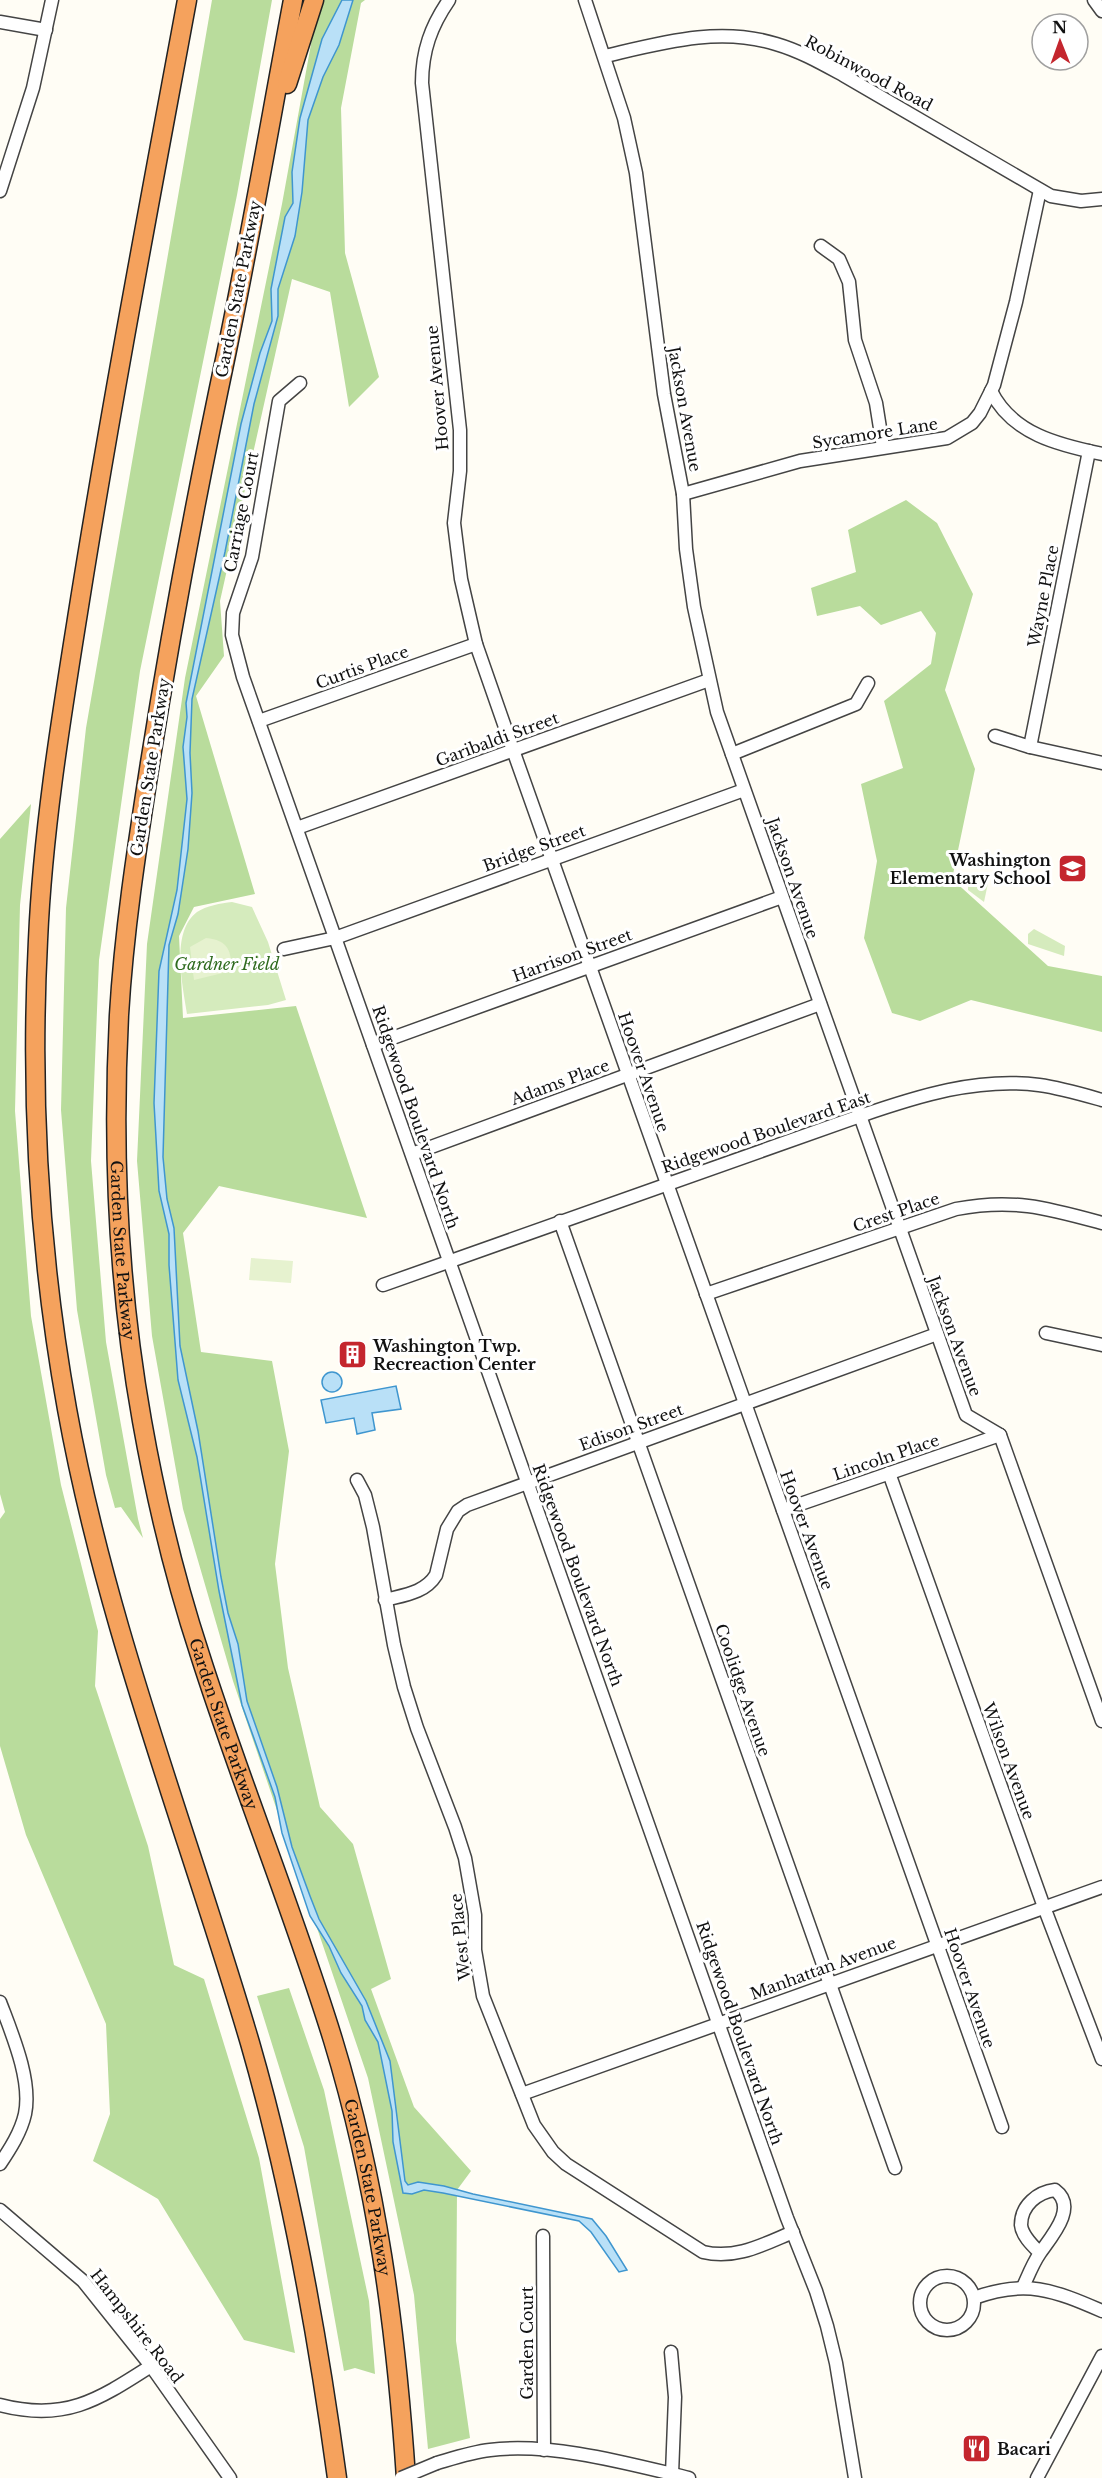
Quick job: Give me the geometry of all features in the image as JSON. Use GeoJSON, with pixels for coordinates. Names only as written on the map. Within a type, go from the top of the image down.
{"type":"FeatureCollection","features":[{"type":"Feature","properties":{"kind":"highway"},"geometry":{"type":"LineString","coordinates":[[186,0],[97,496],[48,821],[37,969],[35,1042],[40,1189],[55,1336],[89,1518],[117,1625],[250,2044],[279,2151],[323,2373],[337,2478]]}},
{"type":"Feature","properties":{"kind":"highway","name":"Garden State Parkway"},"geometry":{"type":"LineString","coordinates":[[293,0],[243,270],[182,568],[129,904],[119,1012],[116,1160],[122,1270],[140,1414],[175,1569],[202,1662],[323,2008],[362,2150],[384,2257],[394,2331],[406,2478]]}},
{"type":"Feature","properties":{"kind":"highway"},"geometry":{"type":"LineString","coordinates":[[243,270],[286,89],[314,0]]}},
{"type":"Feature","properties":{"kind":"highway"},"geometry":{"type":"LineString","coordinates":[[308,2294],[327,2478]]}},
{"type":"Feature","properties":{"kind":"street"},"geometry":{"type":"LineString","coordinates":[[0,191],[33,88],[52,0]]}},
{"type":"Feature","properties":{"kind":"street","name":"Hoover Avenue"},"geometry":{"type":"LineString","coordinates":[[449,0],[431,28],[425,47],[422,83],[460,430],[460,471],[455,505],[456,542],[463,588],[476,644],[1002,2127]]}},
{"type":"Feature","properties":{"kind":"street","name":"Jackson Avenue"},"geometry":{"type":"LineString","coordinates":[[585,0],[624,118],[636,173],[662,383],[683,494],[686,549],[694,607],[709,680],[744,790],[966,1415],[1000,1435]]}},
{"type":"Feature","properties":{"kind":"street"},"geometry":{"type":"LineString","coordinates":[[1094,0],[1102,11]]}},
{"type":"Feature","properties":{"kind":"street"},"geometry":{"type":"LineString","coordinates":[[0,22],[46,30]]}},
{"type":"Feature","properties":{"kind":"street","name":"Robinwood Road"},"geometry":{"type":"LineString","coordinates":[[605,56],[686,38],[708,36],[734,36],[777,44],[809,57],[843,75],[1040,190],[1066,200],[1102,199]]}},
{"type":"Feature","properties":{"kind":"street","name":"Sycamore Lane"},"geometry":{"type":"LineString","coordinates":[[683,494],[800,461],[947,438],[957,434],[976,418],[991,391],[1016,302],[1040,190]]}},
{"type":"Feature","properties":{"kind":"street"},"geometry":{"type":"LineString","coordinates":[[821,246],[839,260],[846,270],[855,340],[876,403],[883,447]]}},
{"type":"Feature","properties":{"kind":"street","name":"Carriage Court"},"geometry":{"type":"LineString","coordinates":[[247,688],[232,635],[233,614],[252,557],[279,401],[300,382]]}},
{"type":"Feature","properties":{"kind":"street"},"geometry":{"type":"LineString","coordinates":[[991,391],[1004,412],[1024,428],[1055,442],[1102,454]]}},
{"type":"Feature","properties":{"kind":"street","name":"Wayne Place"},"geometry":{"type":"LineString","coordinates":[[1030,747],[1089,452]]}},
{"type":"Feature","properties":{"kind":"street","name":"Curtis Place"},"geometry":{"type":"LineString","coordinates":[[259,721],[476,644]]}},
{"type":"Feature","properties":{"kind":"street","name":"Garibaldi Street"},"geometry":{"type":"LineString","coordinates":[[297,828],[709,680]]}},
{"type":"Feature","properties":{"kind":"street"},"geometry":{"type":"LineString","coordinates":[[732,754],[856,704],[868,683]]}},
{"type":"Feature","properties":{"kind":"street","name":"Ridgewood Boulevard North"},"geometry":{"type":"LineString","coordinates":[[247,688],[827,2326],[836,2363],[855,2478]]}},
{"type":"Feature","properties":{"kind":"street"},"geometry":{"type":"LineString","coordinates":[[995,736],[1102,764]]}},
{"type":"Feature","properties":{"kind":"street","name":"Bridge Street"},"geometry":{"type":"LineString","coordinates":[[335,938],[744,790]]}},
{"type":"Feature","properties":{"kind":"street","name":"Harrison Street"},"geometry":{"type":"LineString","coordinates":[[373,1045],[782,897]]}},
{"type":"Feature","properties":{"kind":"street"},"geometry":{"type":"LineString","coordinates":[[284,949],[335,938]]}},
{"type":"Feature","properties":{"kind":"street","name":"Adams Place"},"geometry":{"type":"LineString","coordinates":[[412,1154],[820,1005]]}},
{"type":"Feature","properties":{"kind":"street","name":"Ridgewood Boulevard East"},"geometry":{"type":"LineString","coordinates":[[383,1285],[860,1116],[933,1094],[992,1083],[1040,1085],[1102,1100]]}},
{"type":"Feature","properties":{"kind":"street","name":"Crest Place"},"geometry":{"type":"LineString","coordinates":[[706,1294],[956,1209],[1000,1203],[1044,1207],[1102,1223]]}},
{"type":"Feature","properties":{"kind":"street","name":"Coolidge Avenue"},"geometry":{"type":"LineString","coordinates":[[560,1221],[895,2168]]}},
{"type":"Feature","properties":{"kind":"street"},"geometry":{"type":"LineString","coordinates":[[1046,1333],[1102,1345]]}},
{"type":"Feature","properties":{"kind":"street","name":"Edison Street"},"geometry":{"type":"LineString","coordinates":[[385,1600],[418,1591],[431,1582],[439,1567],[447,1529],[458,1511],[478,1499],[937,1334]]}},
{"type":"Feature","properties":{"kind":"street"},"geometry":{"type":"LineString","coordinates":[[1000,1435],[1102,1721]]}},
{"type":"Feature","properties":{"kind":"street","name":"Lincoln Place"},"geometry":{"type":"LineString","coordinates":[[783,1510],[1000,1435]]}},
{"type":"Feature","properties":{"kind":"street","name":"Wilson Avenue"},"geometry":{"type":"LineString","coordinates":[[889,1473],[1044,1907],[1102,2060]]}},
{"type":"Feature","properties":{"kind":"street","name":"West Place"},"geometry":{"type":"LineString","coordinates":[[357,1480],[365,1496],[373,1527],[385,1600],[402,1677],[417,1728],[465,1858],[475,1915],[476,1950],[483,1996],[541,2136],[566,2164],[692,2247],[716,2255],[728,2255],[741,2253],[794,2232]]}},
{"type":"Feature","properties":{"kind":"street","name":"Manhattan Avenue"},"geometry":{"type":"LineString","coordinates":[[522,2094],[1102,1887]]}},
{"type":"Feature","properties":{"kind":"street"},"geometry":{"type":"LineString","coordinates":[[0,2002],[24,2074],[27,2100],[21,2129],[0,2164]]}},
{"type":"Feature","properties":{"kind":"street"},"geometry":{"type":"LineString","coordinates":[[1023,2287],[1040,2253],[1051,2241],[1065,2208],[1063,2196],[1055,2190],[1041,2194],[1025,2208],[1021,2226],[1028,2241],[1040,2253]]}},
{"type":"Feature","properties":{"kind":"street","name":"Hampshire Road"},"geometry":{"type":"LineString","coordinates":[[0,2211],[83,2281],[151,2366],[230,2478]]}},
{"type":"Feature","properties":{"kind":"street","name":"Garden Court"},"geometry":{"type":"LineString","coordinates":[[543,2236],[544,2450]]}},
{"type":"Feature","properties":{"kind":"street"},"geometry":{"type":"LineString","coordinates":[[943,2276],[959,2278],[971,2290],[974,2298],[970,2316],[956,2328],[947,2330],[929,2323],[920,2307],[923,2290],[928,2283],[943,2276]]}},
{"type":"Feature","properties":{"kind":"street"},"geometry":{"type":"LineString","coordinates":[[974,2298],[994,2291],[1023,2287],[1058,2293],[1102,2311]]}},
{"type":"Feature","properties":{"kind":"street"},"geometry":{"type":"LineString","coordinates":[[671,2352],[675,2397],[672,2474]]}},
{"type":"Feature","properties":{"kind":"street"},"geometry":{"type":"LineString","coordinates":[[1037,2478],[1102,2356]]}},
{"type":"Feature","properties":{"kind":"street"},"geometry":{"type":"LineString","coordinates":[[0,2405],[50,2411],[81,2406],[110,2393],[151,2366]]}},
{"type":"Feature","properties":{"kind":"street"},"geometry":{"type":"LineString","coordinates":[[400,2478],[466,2454],[492,2450],[544,2450],[689,2478]]}},
{"type":"Feature","properties":{"kind":"green space"},"geometry":{"type":"Polygon","coordinates":[[[212,0],[272,0],[237,195],[140,671],[99,960],[91,1161],[106,1342],[143,1538],[121,1507],[115,1508],[106,1475],[77,1310],[61,1110],[66,908],[86,728],[212,0]]]}},
{"type":"Feature","properties":{"kind":"green space"},"geometry":{"type":"Polygon","coordinates":[[[319,0],[365,0],[361,3],[341,108],[345,253],[379,377],[349,407],[330,292],[292,279],[220,601],[224,656],[196,696],[255,894],[194,907],[179,936],[183,1018],[296,1006],[367,1218],[219,1186],[183,1233],[201,1352],[272,1361],[289,1451],[275,1564],[288,1668],[320,1807],[353,1844],[391,1979],[371,1989],[414,2107],[471,2171],[457,2190],[456,2341],[470,2438],[428,2449],[414,2295],[368,2078],[233,1681],[183,1509],[152,1336],[137,1161],[147,944],[185,678],[282,204],[319,0]]]}},
{"type":"Feature","properties":{"kind":"green space"},"geometry":{"type":"Polygon","coordinates":[[[906,500],[937,523],[973,594],[945,690],[975,769],[952,879],[1048,966],[1102,976],[1102,1032],[971,1000],[920,1021],[892,1013],[864,938],[877,861],[861,784],[903,768],[884,701],[931,664],[936,633],[921,611],[881,625],[860,606],[817,616],[811,588],[856,572],[848,530],[906,500]]]}},
{"type":"Feature","properties":{"kind":"green space"},"geometry":{"type":"Polygon","coordinates":[[[31,804],[20,905],[15,1111],[31,1316],[61,1485],[98,1631],[95,1686],[148,1846],[174,1965],[204,1979],[259,2158],[295,2353],[244,2340],[158,2199],[93,2161],[110,2114],[106,2024],[26,1835],[0,1746],[0,1519],[5,1512],[0,1494],[0,839],[31,804]]]}},
{"type":"Feature","properties":{"kind":"green space"},"geometry":{"type":"Polygon","coordinates":[[[968,877],[988,883],[984,902],[968,890],[968,877]]]}},
{"type":"Feature","properties":{"kind":"green space","name":"Gardner Field"},"geometry":{"type":"Polygon","coordinates":[[[232,902],[252,907],[268,942],[286,1000],[268,1005],[187,1014],[180,960],[183,933],[197,912],[214,905],[232,902]]]}},
{"type":"Feature","properties":{"kind":"green space"},"geometry":{"type":"Polygon","coordinates":[[[1034,929],[1065,946],[1064,956],[1028,944],[1028,934],[1034,929]]]}},
{"type":"Feature","properties":{"kind":"green space"},"geometry":{"type":"Polygon","coordinates":[[[206,938],[224,944],[231,958],[231,971],[194,980],[190,947],[206,938]]]}},
{"type":"Feature","properties":{"kind":"green space"},"geometry":{"type":"Polygon","coordinates":[[[251,1258],[293,1261],[291,1283],[249,1280],[251,1258]]]}},
{"type":"Feature","properties":{"kind":"green space"},"geometry":{"type":"Polygon","coordinates":[[[289,1988],[324,2090],[369,2301],[375,2374],[355,2368],[344,2371],[304,2147],[257,1996],[289,1988]]]}},
{"type":"Feature","properties":{"kind":"water"},"geometry":{"type":"Polygon","coordinates":[[[342,0],[353,0],[339,45],[323,77],[308,120],[302,192],[295,236],[278,289],[278,316],[254,404],[225,552],[192,699],[190,753],[192,793],[188,849],[178,914],[169,945],[163,1157],[167,1199],[174,1228],[180,1346],[198,1431],[221,1577],[228,1613],[238,1644],[247,1701],[277,1787],[292,1847],[319,1919],[366,2001],[390,2061],[405,2181],[408,2185],[418,2182],[444,2186],[592,2219],[606,2236],[627,2270],[619,2272],[591,2232],[579,2221],[443,2193],[424,2190],[412,2194],[403,2193],[393,2142],[392,2111],[378,2042],[365,2020],[362,2006],[310,1916],[282,1833],[275,1797],[242,1705],[219,1591],[197,1457],[178,1380],[169,1265],[169,1234],[159,1191],[154,1103],[159,971],[177,890],[187,799],[183,747],[187,717],[186,703],[241,424],[260,353],[272,321],[271,289],[285,217],[293,203],[292,172],[300,118],[322,39],[342,0]]]}},
{"type":"Feature","properties":{"kind":"water"},"geometry":{"type":"Polygon","coordinates":[[[332,1372],[339,1375],[342,1382],[339,1389],[332,1392],[325,1389],[322,1382],[325,1375],[332,1372]]]}},
{"type":"Feature","properties":{"kind":"water"},"geometry":{"type":"Polygon","coordinates":[[[396,1386],[401,1409],[372,1413],[375,1430],[357,1434],[354,1418],[326,1423],[321,1400],[396,1386]]]}},
{"type":"Feature","properties":{"kind":"place","name":"Washington Elementary School"},"geometry":{"type":"Point","coordinates":[1072,869]}},
{"type":"Feature","properties":{"kind":"place","name":"Washington Twp. Recreaction Center"},"geometry":{"type":"Point","coordinates":[352,1355]}},
{"type":"Feature","properties":{"kind":"place","name":"Bacari"},"geometry":{"type":"Point","coordinates":[976,2449]}}]}
